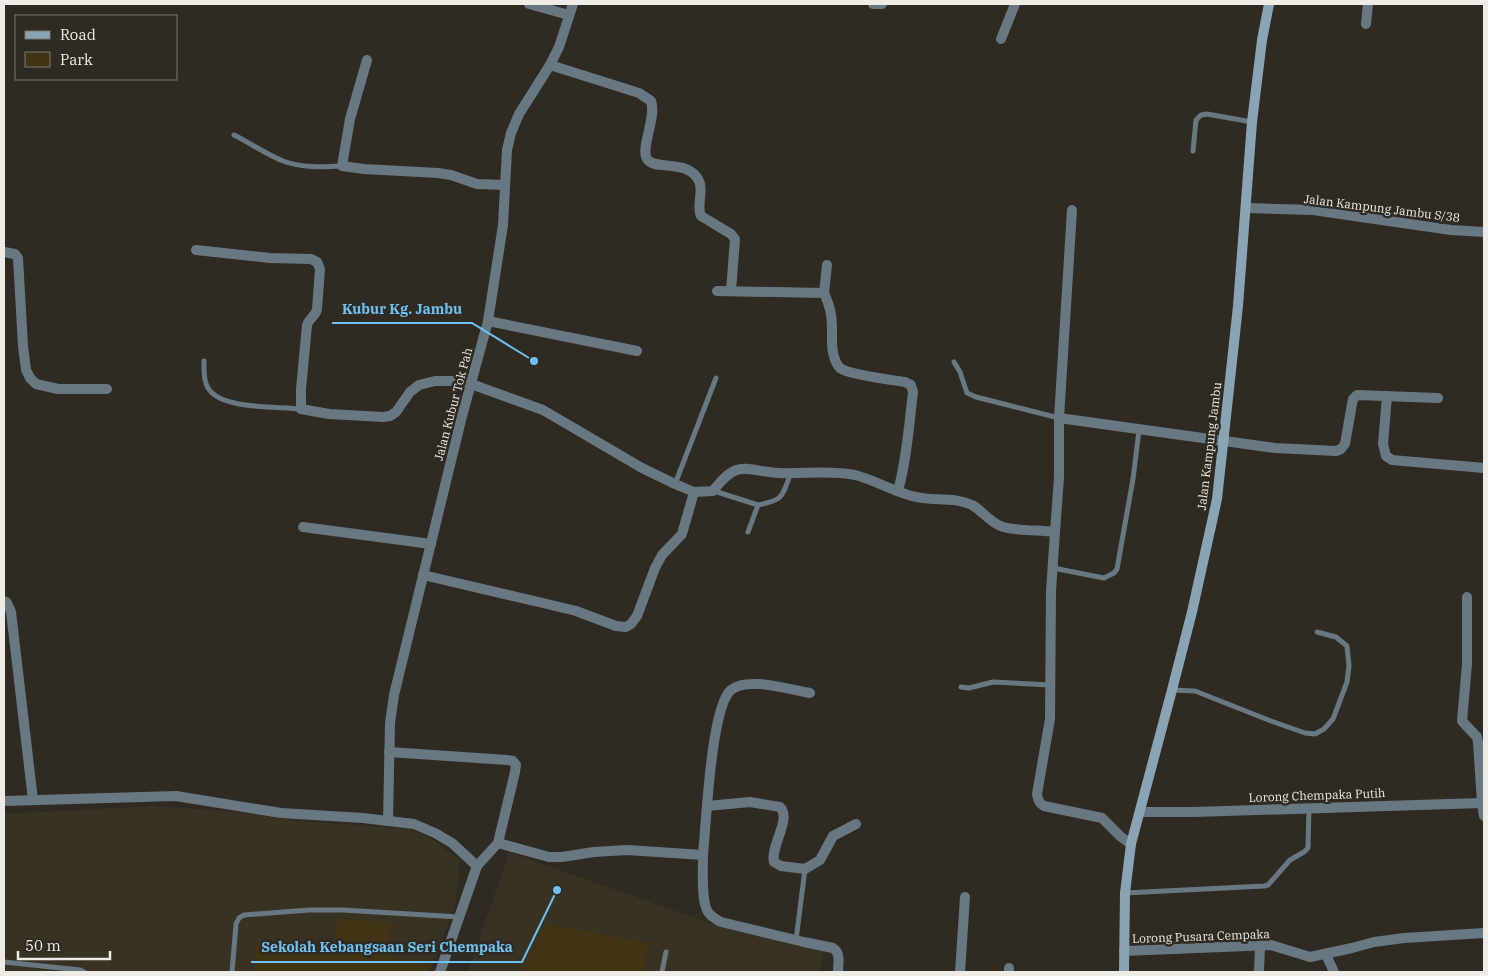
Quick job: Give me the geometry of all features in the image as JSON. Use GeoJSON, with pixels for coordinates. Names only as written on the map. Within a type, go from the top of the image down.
{"type":"FeatureCollection","features":[{"type":"Feature","properties":{"kind":"street"},"geometry":{"type":"LineString","coordinates":[[528,4],[569,14]]}},
{"type":"Feature","properties":{"kind":"street","name":"Jalan Kubur Tok Pah"},"geometry":{"type":"LineString","coordinates":[[388,821],[390,723],[394,695],[488,321],[503,225],[507,150],[511,133],[519,114],[559,47],[573,4]]}},
{"type":"Feature","properties":{"kind":"street"},"geometry":{"type":"LineString","coordinates":[[873,4],[882,4]]}},
{"type":"Feature","properties":{"kind":"street"},"geometry":{"type":"LineString","coordinates":[[1001,38],[1015,4]]}},
{"type":"Feature","properties":{"kind":"street","name":"Jalan Kampung Jambu"},"geometry":{"type":"LineString","coordinates":[[1124,972],[1125,893],[1131,844],[1192,612],[1217,499],[1238,306],[1252,122],[1262,40],[1269,4]]}},
{"type":"Feature","properties":{"kind":"street"},"geometry":{"type":"LineString","coordinates":[[1366,24],[1368,4]]}},
{"type":"Feature","properties":{"kind":"street"},"geometry":{"type":"LineString","coordinates":[[367,60],[350,119],[342,166],[438,173],[451,175],[477,184],[505,185]]}},
{"type":"Feature","properties":{"kind":"street"},"geometry":{"type":"LineString","coordinates":[[550,65],[638,93],[651,101],[653,110],[647,160],[654,163],[686,168],[698,180],[701,216],[731,234],[735,239],[731,291]]}},
{"type":"Feature","properties":{"kind":"street","name":"Jalan Kampung Jambu S/38"},"geometry":{"type":"LineString","coordinates":[[1246,208],[1313,210],[1451,230],[1484,232]]}},
{"type":"Feature","properties":{"kind":"street"},"geometry":{"type":"LineString","coordinates":[[1072,210],[1059,418],[1060,477],[1051,591],[1050,719],[1037,794],[1040,803],[1044,806],[1102,818],[1131,844]]}},
{"type":"Feature","properties":{"kind":"street"},"geometry":{"type":"LineString","coordinates":[[196,250],[270,258],[311,259],[317,262],[320,269],[317,309],[315,315],[307,324],[301,409],[329,414],[390,416],[403,404],[410,392],[419,386],[435,381],[471,384],[543,410],[642,468],[694,492],[713,491],[724,477],[735,470],[747,468],[779,473],[827,472],[855,475],[913,496],[959,501],[971,505],[996,524],[1005,527],[1055,532]]}},
{"type":"Feature","properties":{"kind":"street"},"geometry":{"type":"LineString","coordinates":[[4,252],[15,254],[18,258],[23,346],[26,370],[30,378],[36,384],[52,388],[107,388]]}},
{"type":"Feature","properties":{"kind":"street"},"geometry":{"type":"LineString","coordinates":[[827,265],[824,293],[832,309],[832,348],[835,360],[840,368],[851,372],[905,382],[912,388],[904,470],[898,491]]}},
{"type":"Feature","properties":{"kind":"street"},"geometry":{"type":"LineString","coordinates":[[716,291],[824,293]]}},
{"type":"Feature","properties":{"kind":"street"},"geometry":{"type":"LineString","coordinates":[[488,321],[637,351]]}},
{"type":"Feature","properties":{"kind":"street"},"geometry":{"type":"LineString","coordinates":[[1059,418],[1275,448],[1336,451],[1341,450],[1346,444],[1353,399],[1357,395],[1438,398]]}},
{"type":"Feature","properties":{"kind":"street"},"geometry":{"type":"LineString","coordinates":[[1387,396],[1384,444],[1386,456],[1392,460],[1484,468]]}},
{"type":"Feature","properties":{"kind":"street"},"geometry":{"type":"LineString","coordinates":[[423,575],[576,611],[616,626],[626,626],[631,624],[637,616],[655,568],[662,555],[682,534],[694,492]]}},
{"type":"Feature","properties":{"kind":"street"},"geometry":{"type":"LineString","coordinates":[[303,527],[431,544]]}},
{"type":"Feature","properties":{"kind":"street"},"geometry":{"type":"LineString","coordinates":[[1467,597],[1467,664],[1462,722],[1477,737],[1484,816]]}},
{"type":"Feature","properties":{"kind":"street"},"geometry":{"type":"LineString","coordinates":[[4,601],[11,612],[33,800]]}},
{"type":"Feature","properties":{"kind":"street"},"geometry":{"type":"LineString","coordinates":[[810,693],[757,683],[747,684],[731,690],[725,698],[715,731],[707,806],[703,855],[704,903],[712,917],[721,922],[827,946],[837,950],[838,972]]}},
{"type":"Feature","properties":{"kind":"street"},"geometry":{"type":"LineString","coordinates":[[389,752],[507,760],[513,761],[516,765],[498,843],[477,866],[440,972]]}},
{"type":"Feature","properties":{"kind":"street"},"geometry":{"type":"LineString","coordinates":[[4,801],[176,796],[281,813],[363,818],[414,824],[452,843],[477,866]]}},
{"type":"Feature","properties":{"kind":"street"},"geometry":{"type":"LineString","coordinates":[[707,806],[750,802],[780,808],[783,810],[784,818],[773,854],[774,862],[781,866],[805,869],[820,860],[833,836],[856,824]]}},
{"type":"Feature","properties":{"kind":"street","name":"Lorong Chempaka Putih"},"geometry":{"type":"LineString","coordinates":[[1140,812],[1482,803]]}},
{"type":"Feature","properties":{"kind":"street"},"geometry":{"type":"LineString","coordinates":[[498,843],[549,857],[627,850],[703,855]]}},
{"type":"Feature","properties":{"kind":"street"},"geometry":{"type":"LineString","coordinates":[[960,972],[965,897]]}},
{"type":"Feature","properties":{"kind":"street","name":"Lorong Pusara Cempaka"},"geometry":{"type":"LineString","coordinates":[[1124,951],[1270,945],[1310,957],[1374,942],[1404,938],[1484,933]]}},
{"type":"Feature","properties":{"kind":"street"},"geometry":{"type":"LineString","coordinates":[[1259,972],[1260,945]]}},
{"type":"Feature","properties":{"kind":"street"},"geometry":{"type":"LineString","coordinates":[[1327,954],[1334,972]]}},
{"type":"Feature","properties":{"kind":"lane"},"geometry":{"type":"LineString","coordinates":[[1193,151],[1196,120],[1201,116],[1208,114],[1252,122]]}},
{"type":"Feature","properties":{"kind":"lane"},"geometry":{"type":"LineString","coordinates":[[234,135],[284,161],[320,167],[342,166]]}},
{"type":"Feature","properties":{"kind":"lane"},"geometry":{"type":"LineString","coordinates":[[204,361],[207,388],[214,395],[240,405],[301,409]]}},
{"type":"Feature","properties":{"kind":"lane"},"geometry":{"type":"LineString","coordinates":[[954,362],[968,393],[976,397],[1059,418]]}},
{"type":"Feature","properties":{"kind":"lane"},"geometry":{"type":"LineString","coordinates":[[675,484],[716,378]]}},
{"type":"Feature","properties":{"kind":"lane"},"geometry":{"type":"LineString","coordinates":[[1053,568],[1104,578],[1114,573],[1117,569],[1133,479],[1138,430]]}},
{"type":"Feature","properties":{"kind":"lane"},"geometry":{"type":"LineString","coordinates":[[713,491],[758,506],[774,502],[780,498],[791,472]]}},
{"type":"Feature","properties":{"kind":"lane"},"geometry":{"type":"LineString","coordinates":[[748,532],[758,506]]}},
{"type":"Feature","properties":{"kind":"lane"},"geometry":{"type":"LineString","coordinates":[[1172,690],[1195,691],[1271,721],[1305,733],[1315,734],[1324,729],[1333,719],[1347,682],[1349,666],[1347,646],[1336,637],[1316,632]]}},
{"type":"Feature","properties":{"kind":"lane"},"geometry":{"type":"LineString","coordinates":[[961,687],[969,688],[993,682],[1051,684]]}},
{"type":"Feature","properties":{"kind":"lane"},"geometry":{"type":"LineString","coordinates":[[1125,893],[1266,886],[1290,860],[1308,848],[1309,808]]}},
{"type":"Feature","properties":{"kind":"lane"},"geometry":{"type":"LineString","coordinates":[[796,940],[805,869]]}},
{"type":"Feature","properties":{"kind":"lane"},"geometry":{"type":"LineString","coordinates":[[232,972],[236,924],[238,918],[244,915],[309,910],[343,910],[460,917]]}},
{"type":"Feature","properties":{"kind":"lane"},"geometry":{"type":"LineString","coordinates":[[662,972],[666,952]]}},
{"type":"Feature","properties":{"kind":"lane"},"geometry":{"type":"LineString","coordinates":[[4,962],[84,972]]}},
{"type":"Feature","properties":{"kind":"shaded area"},"geometry":{"type":"Polygon","coordinates":[[[153,806],[227,811],[291,820],[411,829],[431,838],[460,860],[455,905],[430,972],[4,972],[4,814],[153,806]]]}},
{"type":"Feature","properties":{"kind":"shaded area"},"geometry":{"type":"Polygon","coordinates":[[[509,852],[726,929],[824,951],[820,972],[468,972],[509,852]]]}},
{"type":"Feature","properties":{"kind":"green space"},"geometry":{"type":"Polygon","coordinates":[[[337,918],[390,923],[387,958],[432,963],[428,972],[253,972],[257,941],[334,948],[337,918]]]}},
{"type":"Feature","properties":{"kind":"green space"},"geometry":{"type":"Polygon","coordinates":[[[545,924],[648,943],[642,972],[520,972],[545,924]]]}},
{"type":"Feature","properties":{"kind":"place","name":"Kubur Kg. Jambu"},"geometry":{"type":"Point","coordinates":[534,361]}},
{"type":"Feature","properties":{"kind":"place","name":"Sekolah Kebangsaan Seri Chempaka"},"geometry":{"type":"Point","coordinates":[557,890]}}]}
